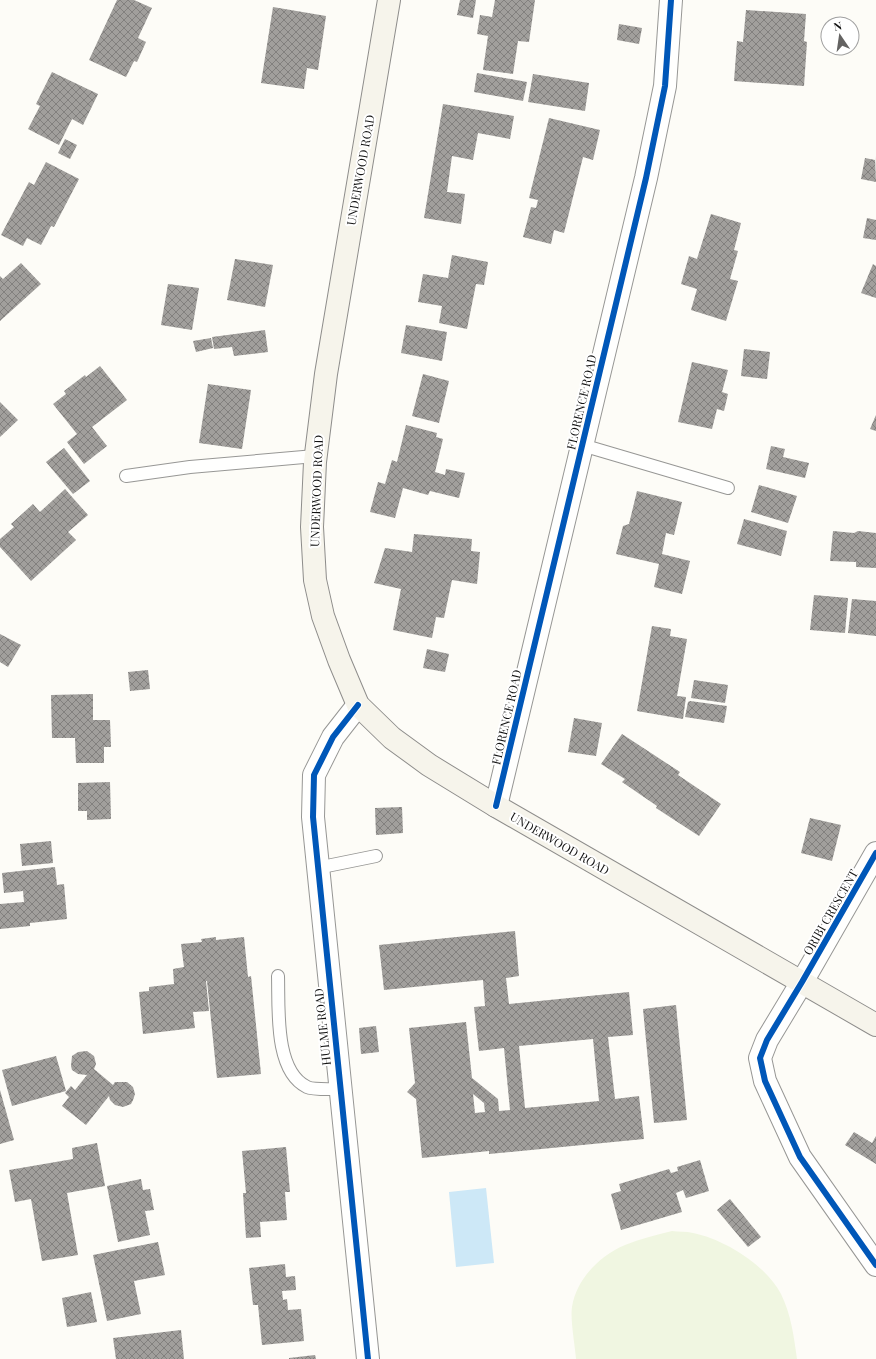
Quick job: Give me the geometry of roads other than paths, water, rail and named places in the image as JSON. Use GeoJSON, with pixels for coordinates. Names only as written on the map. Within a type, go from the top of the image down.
{"type":"FeatureCollection","features":[{"type":"Feature","properties":{"kind":"main road","name":"UNDERWOOD ROAD"},"geometry":{"type":"LineString","coordinates":[[389,0],[326,374],[315,456],[312,527],[314,580],[323,616],[338,660],[358,705],[392,738],[429,765],[496,806],[876,1025]]}},
{"type":"Feature","properties":{"kind":"street","name":"FLORENCE ROAD"},"geometry":{"type":"LineString","coordinates":[[496,806],[646,178],[665,86],[671,0]]}},
{"type":"Feature","properties":{"kind":"street","name":"HULME ROAD"},"geometry":{"type":"LineString","coordinates":[[358,705],[333,737],[314,774],[313,817],[368,1359]]}},
{"type":"Feature","properties":{"kind":"street","name":"ORIBI CRESCENT"},"geometry":{"type":"LineString","coordinates":[[876,853],[767,1040],[760,1058],[765,1081],[800,1157],[876,1265]]}},
{"type":"Feature","properties":{"kind":"lane"},"geometry":{"type":"LineString","coordinates":[[582,445],[728,488]]}},
{"type":"Feature","properties":{"kind":"lane"},"geometry":{"type":"LineString","coordinates":[[126,476],[190,467],[315,456]]}},
{"type":"Feature","properties":{"kind":"lane"},"geometry":{"type":"LineString","coordinates":[[317,868],[376,856]]}},
{"type":"Feature","properties":{"kind":"lane"},"geometry":{"type":"LineString","coordinates":[[278,976],[280,1035],[283,1053],[288,1067],[295,1078],[308,1088],[340,1089]]}},
{"type":"Feature","properties":{"kind":"water"},"geometry":{"type":"Polygon","coordinates":[[[486,1188],[494,1263],[456,1267],[449,1192],[486,1188]]]}}]}
